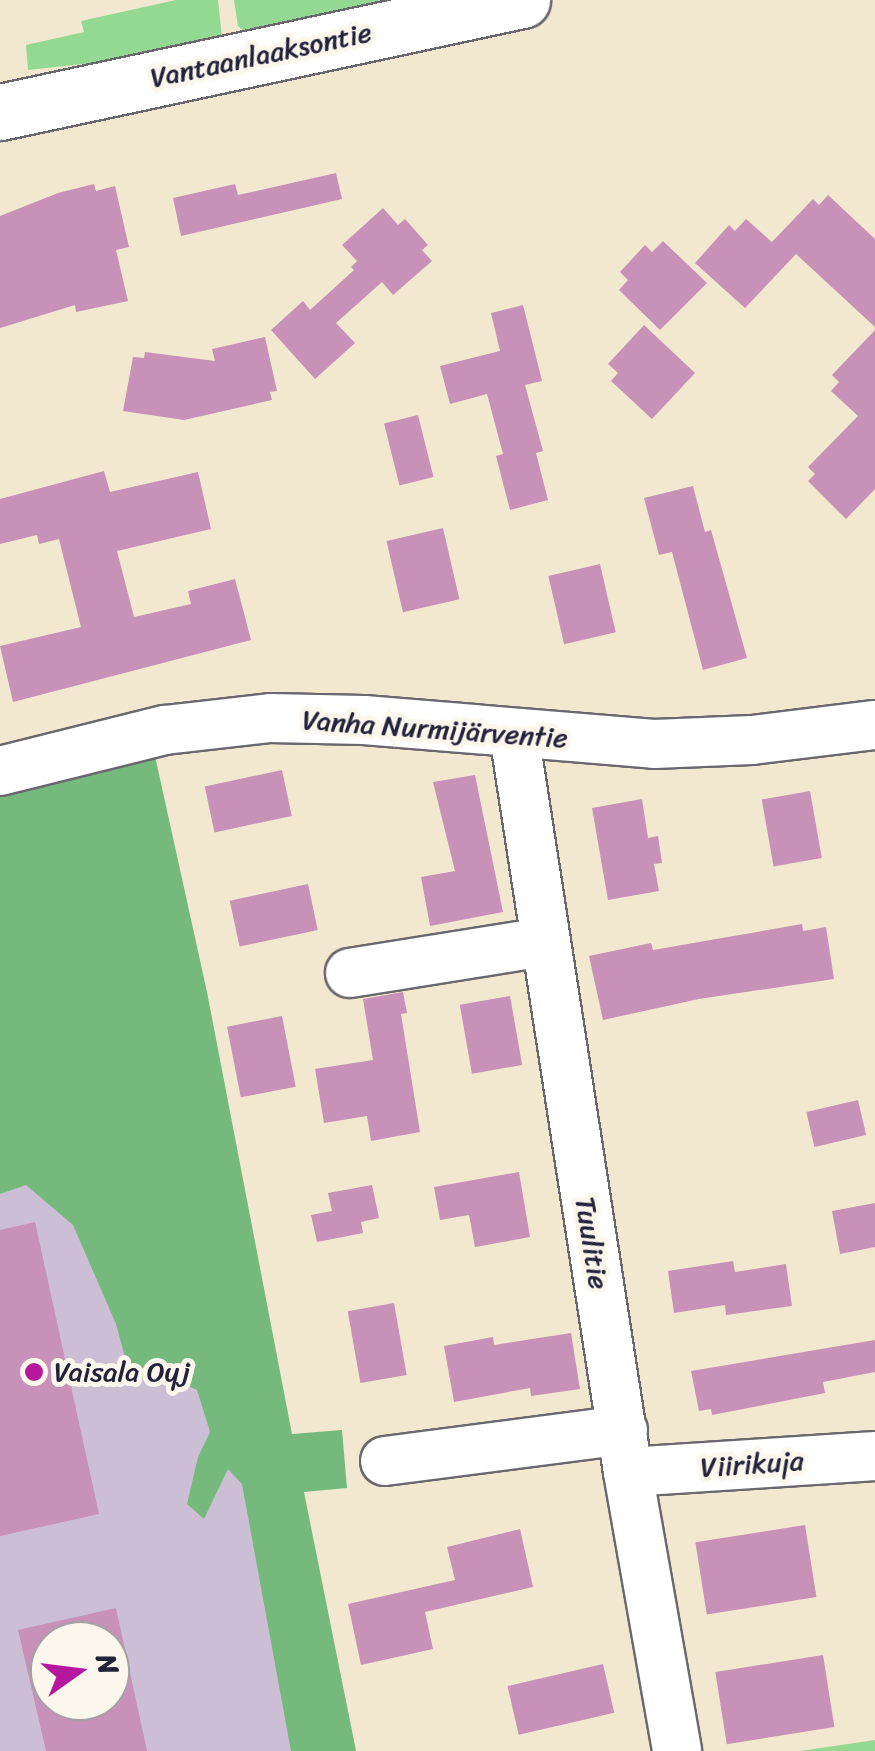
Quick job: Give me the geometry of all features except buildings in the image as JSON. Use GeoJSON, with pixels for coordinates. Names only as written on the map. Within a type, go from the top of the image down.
{"type":"FeatureCollection","features":[{"type":"Feature","properties":{"kind":"main road","name":"Vantaanlaaksontie"},"geometry":{"type":"LineString","coordinates":[[0,112],[522,0]]}},
{"type":"Feature","properties":{"kind":"street","name":"Vanha Nurmijärventie"},"geometry":{"type":"LineString","coordinates":[[0,771],[165,730],[270,718],[364,720],[654,744],[752,740],[875,725]]}},
{"type":"Feature","properties":{"kind":"street","name":"Tuulitie"},"geometry":{"type":"LineString","coordinates":[[514,734],[544,942],[677,1751]]}},
{"type":"Feature","properties":{"kind":"street"},"geometry":{"type":"LineString","coordinates":[[350,973],[544,942]]}},
{"type":"Feature","properties":{"kind":"street","name":"Viirikuja"},"geometry":{"type":"LineString","coordinates":[[385,1460],[626,1451],[875,1456]]}},
{"type":"Feature","properties":{"kind":"shaded area"},"geometry":{"type":"Polygon","coordinates":[[[0,797],[303,1492],[356,1751],[0,1751],[0,797]]]}},
{"type":"Feature","properties":{"kind":"green space"},"geometry":{"type":"Polygon","coordinates":[[[176,0],[218,0],[222,38],[128,59],[28,70],[26,45],[84,32],[81,21],[176,0]]]}},
{"type":"Feature","properties":{"kind":"green space"},"geometry":{"type":"Polygon","coordinates":[[[234,0],[407,0],[248,35],[238,26],[234,0]]]}},
{"type":"Feature","properties":{"kind":"green space"},"geometry":{"type":"Polygon","coordinates":[[[155,756],[207,992],[292,1434],[342,1430],[347,1488],[304,1492],[356,1751],[291,1751],[242,1484],[228,1469],[204,1519],[187,1504],[198,1457],[210,1432],[197,1390],[169,1377],[131,1379],[116,1324],[73,1225],[26,1185],[0,1194],[0,784],[155,756]]]}},
{"type":"Feature","properties":{"kind":"green space"},"geometry":{"type":"Polygon","coordinates":[[[875,1740],[875,1751],[800,1751],[875,1740]]]}},
{"type":"Feature","properties":{"kind":"place","name":"Vaisala Oyj"},"geometry":{"type":"Point","coordinates":[34,1372]}}]}
